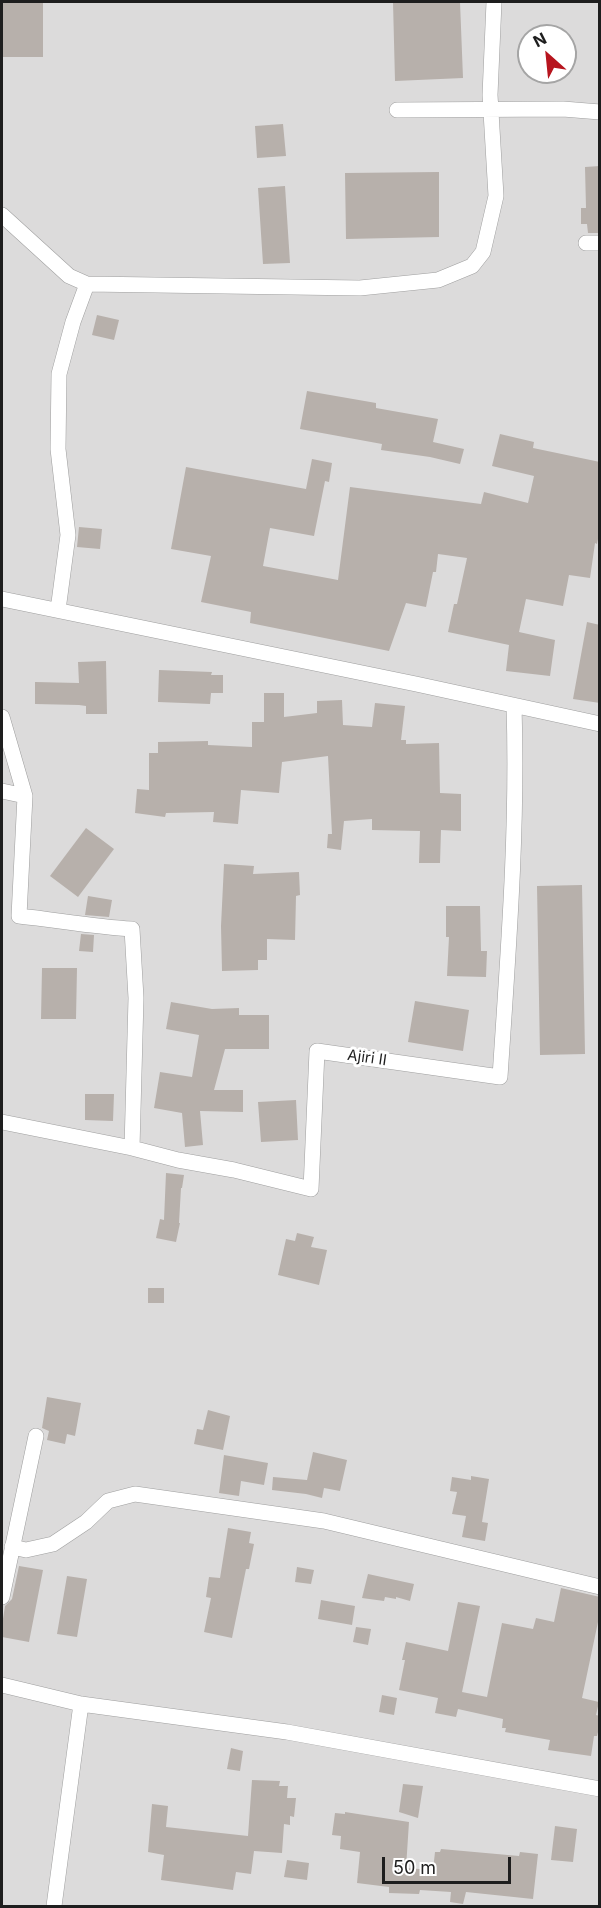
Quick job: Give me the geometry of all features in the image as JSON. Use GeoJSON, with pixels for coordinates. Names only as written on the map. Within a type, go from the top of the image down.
{"type":"FeatureCollection","features":[{"type":"Feature","properties":{"kind":"street"},"geometry":{"type":"LineString","coordinates":[[2,215],[69,276],[87,284],[360,288],[438,280],[472,266],[483,252],[496,196],[489,94],[494,2]]}},
{"type":"Feature","properties":{"kind":"street"},"geometry":{"type":"LineString","coordinates":[[397,110],[563,109],[600,112]]}},
{"type":"Feature","properties":{"kind":"street"},"geometry":{"type":"LineString","coordinates":[[58,610],[68,535],[58,449],[59,374],[73,322],[87,284]]}},
{"type":"Feature","properties":{"kind":"street"},"geometry":{"type":"LineString","coordinates":[[2,599],[600,724]]}},
{"type":"Feature","properties":{"kind":"street","name":"Ajiri II"},"geometry":{"type":"LineString","coordinates":[[2,1122],[234,1170],[311,1189],[317,1050],[500,1077],[512,884],[516,752],[514,706]]}},
{"type":"Feature","properties":{"kind":"street"},"geometry":{"type":"LineString","coordinates":[[2,717],[25,796],[19,916],[132,929],[136,998],[132,1148]]}},
{"type":"Feature","properties":{"kind":"street"},"geometry":{"type":"LineString","coordinates":[[2,791],[25,796]]}},
{"type":"Feature","properties":{"kind":"street"},"geometry":{"type":"LineString","coordinates":[[2,1597],[36,1436]]}},
{"type":"Feature","properties":{"kind":"street"},"geometry":{"type":"LineString","coordinates":[[12,1547],[26,1550],[53,1544],[86,1522],[108,1501],[135,1494],[324,1521],[600,1587]]}},
{"type":"Feature","properties":{"kind":"street"},"geometry":{"type":"LineString","coordinates":[[2,1685],[81,1704],[287,1732],[600,1789]]}},
{"type":"Feature","properties":{"kind":"street"},"geometry":{"type":"LineString","coordinates":[[54,1906],[81,1704]]}},
{"type":"Feature","properties":{"kind":"shaded area"},"geometry":{"type":"Polygon","coordinates":[[[2,2],[599,2],[599,1906],[2,1906],[2,2]]]}},
{"type":"Feature","properties":{"kind":"building"},"geometry":{"type":"Polygon","coordinates":[[[2,2],[43,2],[43,57],[2,57],[2,2]]]}},
{"type":"Feature","properties":{"kind":"building"},"geometry":{"type":"Polygon","coordinates":[[[393,2],[460,2],[463,78],[395,81],[393,2]]]}},
{"type":"Feature","properties":{"kind":"building"},"geometry":{"type":"Polygon","coordinates":[[[283,124],[286,156],[257,158],[255,126],[283,124]]]}},
{"type":"Feature","properties":{"kind":"building"},"geometry":{"type":"Polygon","coordinates":[[[600,166],[600,233],[588,233],[587,224],[581,224],[581,208],[586,208],[585,167],[600,166]]]}},
{"type":"Feature","properties":{"kind":"building"},"geometry":{"type":"Polygon","coordinates":[[[439,172],[439,237],[346,239],[345,173],[439,172]]]}},
{"type":"Feature","properties":{"kind":"building"},"geometry":{"type":"Polygon","coordinates":[[[285,186],[290,263],[263,264],[258,188],[285,186]]]}},
{"type":"Feature","properties":{"kind":"building"},"geometry":{"type":"Polygon","coordinates":[[[97,315],[119,320],[114,340],[92,335],[97,315]]]}},
{"type":"Feature","properties":{"kind":"building"},"geometry":{"type":"Polygon","coordinates":[[[307,391],[376,403],[376,408],[438,419],[433,442],[464,449],[460,464],[381,450],[382,444],[300,429],[307,391]]]}},
{"type":"Feature","properties":{"kind":"building"},"geometry":{"type":"Polygon","coordinates":[[[500,434],[534,442],[533,448],[600,462],[600,529],[597,544],[595,543],[590,578],[569,575],[563,606],[526,599],[519,632],[555,640],[550,676],[506,671],[509,645],[448,632],[467,558],[438,554],[436,572],[433,572],[426,607],[406,603],[389,651],[250,623],[251,612],[201,602],[211,556],[171,549],[186,467],[306,489],[312,459],[332,463],[329,482],[325,481],[314,536],[270,528],[263,566],[338,580],[350,487],[481,504],[484,492],[528,503],[534,476],[492,466],[500,434]]]}},
{"type":"Feature","properties":{"kind":"building"},"geometry":{"type":"Polygon","coordinates":[[[79,527],[102,529],[100,549],[77,547],[79,527]]]}},
{"type":"Feature","properties":{"kind":"building"},"geometry":{"type":"Polygon","coordinates":[[[587,622],[600,625],[600,703],[573,699],[587,622]]]}},
{"type":"Feature","properties":{"kind":"building"},"geometry":{"type":"Polygon","coordinates":[[[106,661],[107,714],[86,714],[86,706],[79,705],[35,704],[35,682],[79,683],[78,662],[106,661]]]}},
{"type":"Feature","properties":{"kind":"building"},"geometry":{"type":"Polygon","coordinates":[[[159,670],[212,672],[211,675],[223,675],[223,693],[211,693],[210,704],[158,702],[159,670]]]}},
{"type":"Feature","properties":{"kind":"building"},"geometry":{"type":"Polygon","coordinates":[[[264,693],[284,693],[284,717],[317,713],[317,701],[342,700],[343,725],[372,727],[375,703],[405,706],[401,740],[406,740],[406,744],[439,743],[440,793],[461,794],[461,831],[441,830],[440,863],[419,863],[420,831],[372,830],[372,819],[344,821],[341,850],[327,848],[328,834],[332,834],[328,756],[282,762],[279,793],[241,790],[238,824],[213,822],[214,812],[166,813],[165,817],[135,813],[137,789],[149,790],[149,753],[158,753],[158,742],[208,741],[208,745],[252,747],[252,722],[264,722],[264,693]]]}},
{"type":"Feature","properties":{"kind":"building"},"geometry":{"type":"Polygon","coordinates":[[[86,828],[114,849],[78,897],[50,876],[86,828]]]}},
{"type":"Feature","properties":{"kind":"building"},"geometry":{"type":"Polygon","coordinates":[[[224,864],[254,866],[253,874],[299,872],[300,895],[296,896],[295,940],[267,939],[267,960],[258,960],[258,970],[222,971],[221,926],[224,864]]]}},
{"type":"Feature","properties":{"kind":"building"},"geometry":{"type":"Polygon","coordinates":[[[582,885],[585,1054],[540,1055],[537,886],[582,885]]]}},
{"type":"Feature","properties":{"kind":"building"},"geometry":{"type":"Polygon","coordinates":[[[88,896],[112,900],[109,917],[85,915],[88,896]]]}},
{"type":"Feature","properties":{"kind":"building"},"geometry":{"type":"Polygon","coordinates":[[[446,906],[480,906],[481,951],[487,951],[486,977],[447,976],[449,937],[446,937],[446,906]]]}},
{"type":"Feature","properties":{"kind":"building"},"geometry":{"type":"Polygon","coordinates":[[[81,934],[94,935],[93,952],[79,951],[81,934]]]}},
{"type":"Feature","properties":{"kind":"building"},"geometry":{"type":"Polygon","coordinates":[[[42,968],[77,968],[76,1019],[41,1019],[42,968]]]}},
{"type":"Feature","properties":{"kind":"building"},"geometry":{"type":"Polygon","coordinates":[[[415,1001],[469,1010],[463,1051],[408,1042],[415,1001]]]}},
{"type":"Feature","properties":{"kind":"building"},"geometry":{"type":"Polygon","coordinates":[[[171,1002],[212,1009],[239,1008],[239,1015],[269,1015],[269,1049],[225,1049],[214,1090],[243,1090],[243,1112],[200,1111],[203,1145],[185,1147],[182,1113],[154,1108],[160,1072],[192,1077],[199,1035],[166,1029],[171,1002]]]}},
{"type":"Feature","properties":{"kind":"building"},"geometry":{"type":"Polygon","coordinates":[[[85,1094],[114,1094],[113,1121],[85,1120],[85,1094]]]}},
{"type":"Feature","properties":{"kind":"building"},"geometry":{"type":"Polygon","coordinates":[[[296,1100],[298,1140],[261,1142],[258,1102],[296,1100]]]}},
{"type":"Feature","properties":{"kind":"building"},"geometry":{"type":"Polygon","coordinates":[[[166,1173],[184,1175],[176,1242],[156,1238],[160,1219],[164,1220],[166,1173]]]}},
{"type":"Feature","properties":{"kind":"building"},"geometry":{"type":"Polygon","coordinates":[[[297,1233],[314,1237],[311,1247],[327,1250],[319,1285],[278,1275],[286,1239],[295,1241],[297,1233]]]}},
{"type":"Feature","properties":{"kind":"building"},"geometry":{"type":"Polygon","coordinates":[[[148,1288],[164,1288],[164,1303],[148,1303],[148,1288]]]}},
{"type":"Feature","properties":{"kind":"building"},"geometry":{"type":"Polygon","coordinates":[[[47,1397],[81,1403],[75,1436],[67,1434],[65,1444],[47,1440],[49,1431],[42,1428],[47,1397]]]}},
{"type":"Feature","properties":{"kind":"building"},"geometry":{"type":"Polygon","coordinates":[[[208,1410],[230,1416],[223,1450],[194,1444],[197,1429],[203,1430],[208,1410]]]}},
{"type":"Feature","properties":{"kind":"building"},"geometry":{"type":"Polygon","coordinates":[[[313,1452],[347,1460],[340,1491],[324,1488],[322,1498],[272,1490],[273,1477],[307,1480],[313,1452]]]}},
{"type":"Feature","properties":{"kind":"building"},"geometry":{"type":"Polygon","coordinates":[[[224,1455],[268,1463],[264,1485],[241,1481],[239,1496],[219,1493],[224,1455]]]}},
{"type":"Feature","properties":{"kind":"building"},"geometry":{"type":"Polygon","coordinates":[[[471,1476],[489,1479],[482,1522],[488,1523],[485,1541],[462,1537],[466,1516],[452,1514],[457,1492],[450,1491],[452,1477],[471,1480],[471,1476]]]}},
{"type":"Feature","properties":{"kind":"building"},"geometry":{"type":"Polygon","coordinates":[[[228,1528],[251,1532],[249,1543],[254,1544],[249,1569],[246,1569],[232,1638],[204,1632],[211,1598],[206,1597],[209,1577],[220,1578],[228,1528]]]}},
{"type":"Feature","properties":{"kind":"building"},"geometry":{"type":"Polygon","coordinates":[[[19,1566],[43,1570],[29,1642],[2,1637],[5,1606],[12,1599],[19,1566]]]}},
{"type":"Feature","properties":{"kind":"building"},"geometry":{"type":"Polygon","coordinates":[[[297,1567],[314,1570],[311,1584],[295,1582],[297,1567]]]}},
{"type":"Feature","properties":{"kind":"building"},"geometry":{"type":"Polygon","coordinates":[[[368,1574],[414,1584],[410,1601],[396,1597],[396,1599],[385,1597],[384,1601],[362,1598],[368,1574]]]}},
{"type":"Feature","properties":{"kind":"building"},"geometry":{"type":"Polygon","coordinates":[[[67,1576],[87,1579],[77,1637],[57,1634],[67,1576]]]}},
{"type":"Feature","properties":{"kind":"building"},"geometry":{"type":"Polygon","coordinates":[[[561,1588],[600,1597],[600,1622],[598,1622],[582,1698],[599,1702],[596,1715],[600,1716],[600,1724],[597,1736],[594,1736],[591,1756],[548,1750],[550,1740],[505,1732],[506,1728],[502,1728],[503,1719],[458,1709],[456,1717],[435,1713],[438,1698],[399,1690],[406,1642],[448,1651],[458,1602],[480,1606],[462,1692],[487,1697],[502,1623],[533,1629],[536,1618],[554,1622],[561,1588]]]}},
{"type":"Feature","properties":{"kind":"building"},"geometry":{"type":"Polygon","coordinates":[[[321,1600],[355,1606],[352,1625],[318,1619],[321,1600]]]}},
{"type":"Feature","properties":{"kind":"building"},"geometry":{"type":"Polygon","coordinates":[[[356,1627],[371,1629],[368,1645],[353,1642],[356,1627]]]}},
{"type":"Feature","properties":{"kind":"building"},"geometry":{"type":"Polygon","coordinates":[[[382,1695],[397,1698],[394,1715],[379,1712],[382,1695]]]}},
{"type":"Feature","properties":{"kind":"building"},"geometry":{"type":"Polygon","coordinates":[[[231,1748],[243,1751],[240,1771],[227,1769],[231,1748]]]}},
{"type":"Feature","properties":{"kind":"building"},"geometry":{"type":"Polygon","coordinates":[[[252,1780],[280,1781],[279,1786],[288,1786],[287,1798],[296,1798],[294,1817],[290,1816],[290,1825],[284,1824],[282,1853],[254,1851],[251,1874],[236,1872],[233,1890],[161,1880],[164,1855],[148,1852],[152,1804],[168,1806],[166,1827],[248,1836],[252,1780]]]}},
{"type":"Feature","properties":{"kind":"building"},"geometry":{"type":"Polygon","coordinates":[[[403,1784],[423,1786],[418,1818],[399,1812],[403,1784]]]}},
{"type":"Feature","properties":{"kind":"building"},"geometry":{"type":"Polygon","coordinates":[[[345,1812],[409,1822],[406,1868],[433,1870],[435,1852],[440,1852],[441,1849],[519,1856],[520,1852],[538,1854],[533,1899],[466,1892],[463,1904],[450,1902],[451,1892],[420,1890],[419,1894],[389,1893],[389,1887],[357,1883],[360,1852],[340,1849],[341,1836],[332,1835],[335,1813],[345,1814],[345,1812]]]}},
{"type":"Feature","properties":{"kind":"building"},"geometry":{"type":"Polygon","coordinates":[[[555,1826],[577,1829],[573,1862],[551,1860],[555,1826]]]}},
{"type":"Feature","properties":{"kind":"building"},"geometry":{"type":"Polygon","coordinates":[[[287,1860],[309,1863],[307,1880],[284,1877],[287,1860]]]}}]}
